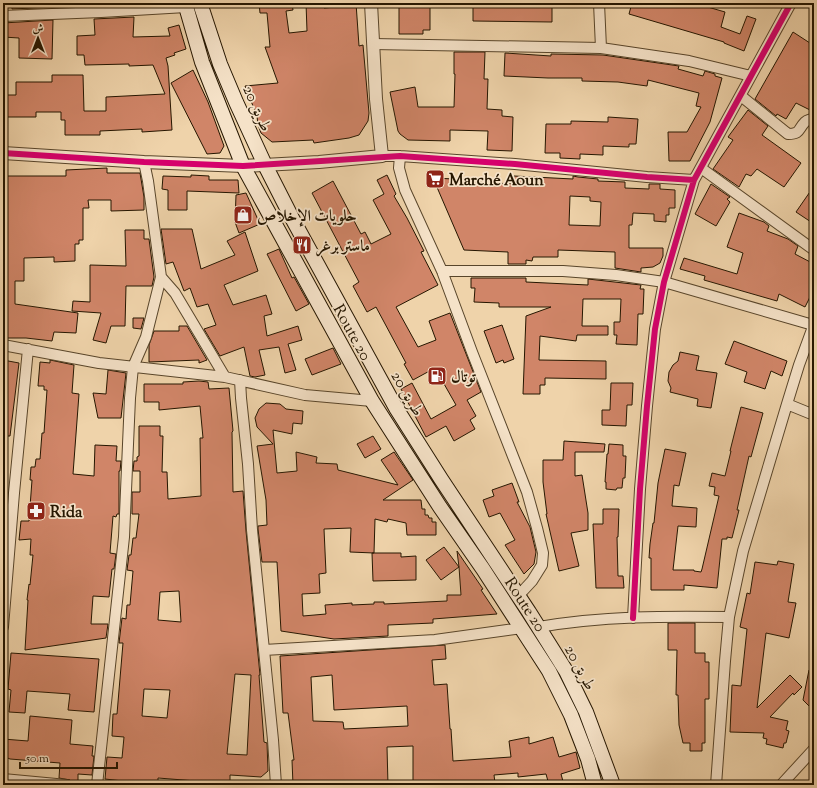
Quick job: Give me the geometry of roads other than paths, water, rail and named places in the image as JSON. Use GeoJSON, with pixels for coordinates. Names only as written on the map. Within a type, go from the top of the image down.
{"type":"FeatureCollection","features":[{"type":"Feature","properties":{"kind":"main road","name":"طريق 20"},"geometry":{"type":"LineString","coordinates":[[200,3],[220,64],[265,165],[396,408],[441,479],[519,595],[566,671],[586,712],[613,785]]}},
{"type":"Feature","properties":{"kind":"main road","name":"Route 20"},"geometry":{"type":"LineString","coordinates":[[186,5],[202,62],[243,166],[372,401],[440,507],[483,569],[549,671],[571,715],[588,759],[595,785]]}},
{"type":"Feature","properties":{"kind":"street"},"geometry":{"type":"LineString","coordinates":[[371,3],[376,98],[382,156]]}},
{"type":"Feature","properties":{"kind":"street"},"geometry":{"type":"LineString","coordinates":[[599,3],[601,48]]}},
{"type":"Feature","properties":{"kind":"street"},"geometry":{"type":"LineString","coordinates":[[633,618],[640,489],[647,406],[655,330],[664,282],[694,180],[791,3]]}},
{"type":"Feature","properties":{"kind":"street"},"geometry":{"type":"LineString","coordinates":[[3,16],[101,12],[186,5]]}},
{"type":"Feature","properties":{"kind":"street"},"geometry":{"type":"LineString","coordinates":[[373,44],[601,48],[689,61],[751,76]]}},
{"type":"Feature","properties":{"kind":"street"},"geometry":{"type":"LineString","coordinates":[[741,96],[788,134],[793,134],[799,131],[805,122],[812,119],[814,120]]}},
{"type":"Feature","properties":{"kind":"street"},"geometry":{"type":"LineString","coordinates":[[3,152],[144,162],[243,166],[400,156],[515,164],[694,180]]}},
{"type":"Feature","properties":{"kind":"street"},"geometry":{"type":"LineString","coordinates":[[400,156],[399,168],[405,190],[442,271],[472,352],[510,446],[526,492],[542,547],[543,558],[540,569],[532,581],[519,595]]}},
{"type":"Feature","properties":{"kind":"street"},"geometry":{"type":"LineString","coordinates":[[97,785],[124,537],[130,398],[133,367],[146,337],[161,277],[144,162]]}},
{"type":"Feature","properties":{"kind":"street"},"geometry":{"type":"LineString","coordinates":[[701,168],[814,250]]}},
{"type":"Feature","properties":{"kind":"street"},"geometry":{"type":"LineString","coordinates":[[442,271],[563,271],[616,275],[664,282],[814,324],[787,404],[745,544],[729,617],[716,785]]}},
{"type":"Feature","properties":{"kind":"street"},"geometry":{"type":"LineString","coordinates":[[161,277],[175,293],[225,378]]}},
{"type":"Feature","properties":{"kind":"street"},"geometry":{"type":"LineString","coordinates":[[3,345],[99,363],[240,380],[306,396],[372,401]]}},
{"type":"Feature","properties":{"kind":"street"},"geometry":{"type":"LineString","coordinates":[[3,627],[7,526],[28,349]]}},
{"type":"Feature","properties":{"kind":"street"},"geometry":{"type":"LineString","coordinates":[[240,380],[276,785]]}},
{"type":"Feature","properties":{"kind":"street"},"geometry":{"type":"LineString","coordinates":[[787,404],[814,415]]}},
{"type":"Feature","properties":{"kind":"street"},"geometry":{"type":"LineString","coordinates":[[539,628],[592,621],[633,618],[729,617]]}},
{"type":"Feature","properties":{"kind":"street"},"geometry":{"type":"LineString","coordinates":[[264,650],[435,640],[522,628]]}},
{"type":"Feature","properties":{"kind":"street"},"geometry":{"type":"LineString","coordinates":[[781,785],[814,749]]}},
{"type":"Feature","properties":{"kind":"street"},"geometry":{"type":"LineString","coordinates":[[3,779],[67,785]]}},
{"type":"Feature","properties":{"kind":"place","name":"Marché Aoun"},"geometry":{"type":"Point","coordinates":[435,179]}},
{"type":"Feature","properties":{"kind":"place","name":"حلويات الإخلاص"},"geometry":{"type":"Point","coordinates":[243,215]}},
{"type":"Feature","properties":{"kind":"place","name":"ماستر برغر"},"geometry":{"type":"Point","coordinates":[302,245]}},
{"type":"Feature","properties":{"kind":"place","name":"توتال"},"geometry":{"type":"Point","coordinates":[437,376]}},
{"type":"Feature","properties":{"kind":"place","name":"Rida"},"geometry":{"type":"Point","coordinates":[36,511]}}]}
